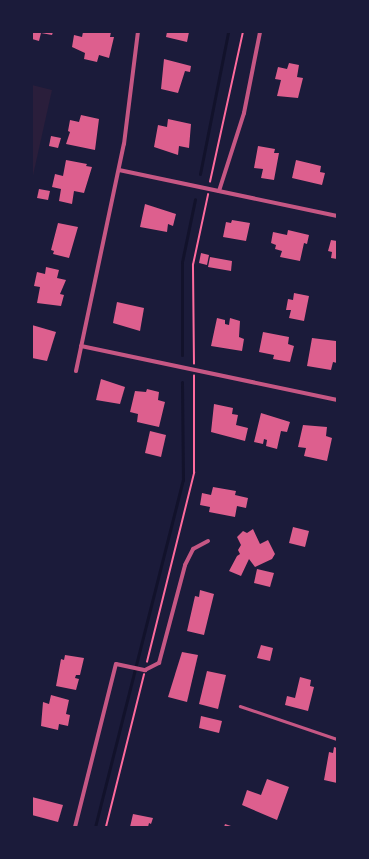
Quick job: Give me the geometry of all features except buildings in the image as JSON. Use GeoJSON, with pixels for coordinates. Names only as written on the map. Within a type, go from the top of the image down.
{"type":"FeatureCollection","features":[{"type":"Feature","properties":{"kind":"street"},"geometry":{"type":"LineString","coordinates":[[76,371],[119,170],[138,32]]}},
{"type":"Feature","properties":{"kind":"street"},"geometry":{"type":"LineString","coordinates":[[219,191],[244,113],[260,32]]}},
{"type":"Feature","properties":{"kind":"street"},"geometry":{"type":"LineString","coordinates":[[119,170],[337,216]]}},
{"type":"Feature","properties":{"kind":"street"},"geometry":{"type":"LineString","coordinates":[[81,346],[337,400]]}},
{"type":"Feature","properties":{"kind":"street"},"geometry":{"type":"LineString","coordinates":[[75,827],[116,664],[143,669],[155,666],[161,659],[185,565],[193,549],[208,541]]}},
{"type":"Feature","properties":{"kind":"lane"},"geometry":{"type":"LineString","coordinates":[[240,706],[337,739]]}},
{"type":"Feature","properties":{"kind":"path"},"geometry":{"type":"LineString","coordinates":[[210,182],[243,32]]}},
{"type":"Feature","properties":{"kind":"path"},"geometry":{"type":"LineString","coordinates":[[194,364],[193,264],[207,196]]}},
{"type":"Feature","properties":{"kind":"path"},"geometry":{"type":"LineString","coordinates":[[146,665],[194,473],[194,377]]}},
{"type":"Feature","properties":{"kind":"path"},"geometry":{"type":"LineString","coordinates":[[106,827],[144,676]]}},
{"type":"Feature","properties":{"kind":"shaded area"},"geometry":{"type":"Polygon","coordinates":[[[32,85],[52,90],[32,180],[32,85]]]}},
{"type":"Feature","properties":{"kind":"waterway"},"geometry":{"type":"LineString","coordinates":[[200,174],[228,32]]}},
{"type":"Feature","properties":{"kind":"waterway"},"geometry":{"type":"LineString","coordinates":[[182,355],[182,262],[195,199]]}},
{"type":"Feature","properties":{"kind":"waterway"},"geometry":{"type":"LineString","coordinates":[[95,827],[183,480],[182,382]]}}]}
